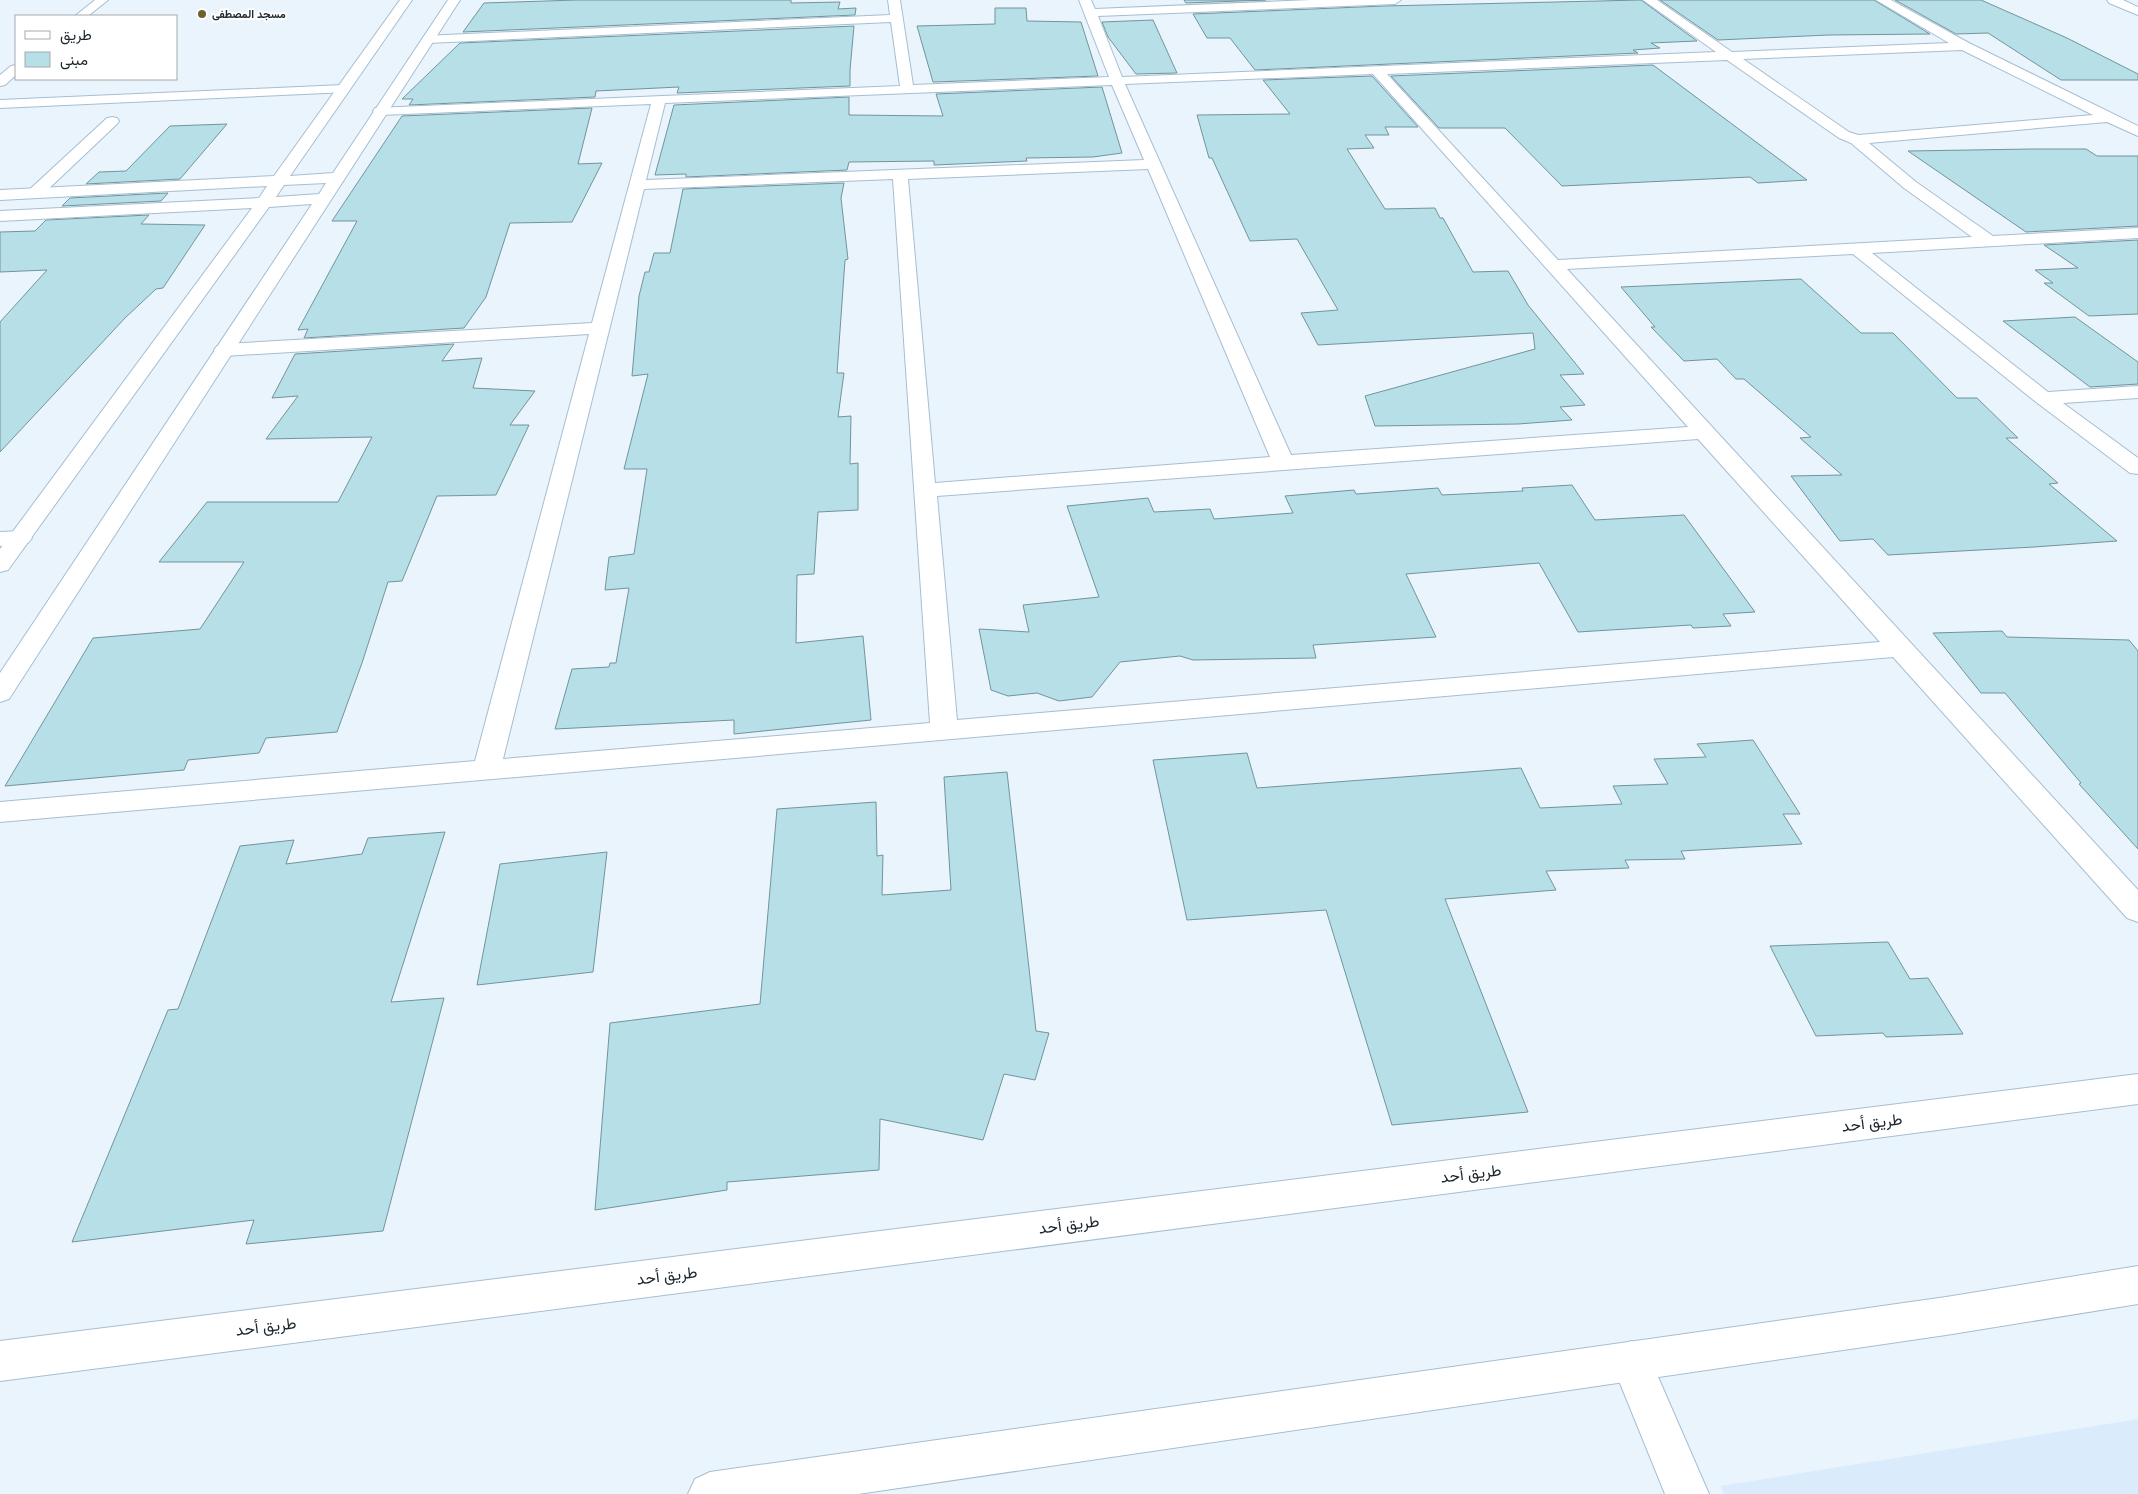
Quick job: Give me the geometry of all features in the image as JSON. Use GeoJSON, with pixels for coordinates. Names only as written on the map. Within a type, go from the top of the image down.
{"type":"FeatureCollection","features":[{"type":"Feature","properties":{"kind":"street"},"geometry":{"type":"LineString","coordinates":[[83,15],[102,0]]}},
{"type":"Feature","properties":{"kind":"street"},"geometry":{"type":"LineString","coordinates":[[0,565],[10,539],[264,202],[406,0]]}},
{"type":"Feature","properties":{"kind":"street"},"geometry":{"type":"LineString","coordinates":[[0,693],[335,178],[454,0]]}},
{"type":"Feature","properties":{"kind":"street"},"geometry":{"type":"LineString","coordinates":[[894,0],[907,90]]}},
{"type":"Feature","properties":{"kind":"street"},"geometry":{"type":"LineString","coordinates":[[1283,462],[1117,81],[1087,6],[1395,0]]}},
{"type":"Feature","properties":{"kind":"street"},"geometry":{"type":"LineString","coordinates":[[1648,0],[1844,135],[1856,140],[1910,185],[1989,241]]}},
{"type":"Feature","properties":{"kind":"street"},"geometry":{"type":"LineString","coordinates":[[1882,0],[1964,46],[2138,132]]}},
{"type":"Feature","properties":{"kind":"street"},"geometry":{"type":"LineString","coordinates":[[2113,0],[2138,11]]}},
{"type":"Feature","properties":{"kind":"street"},"geometry":{"type":"LineString","coordinates":[[428,39],[896,18]]}},
{"type":"Feature","properties":{"kind":"street"},"geometry":{"type":"LineString","coordinates":[[380,111],[1964,46]]}},
{"type":"Feature","properties":{"kind":"street"},"geometry":{"type":"LineString","coordinates":[[0,82],[15,70]]}},
{"type":"Feature","properties":{"kind":"street"},"geometry":{"type":"LineString","coordinates":[[1376,70],[2138,910]]}},
{"type":"Feature","properties":{"kind":"street"},"geometry":{"type":"LineString","coordinates":[[0,104],[343,89]]}},
{"type":"Feature","properties":{"kind":"street"},"geometry":{"type":"LineString","coordinates":[[486,771],[659,100]]}},
{"type":"Feature","properties":{"kind":"street"},"geometry":{"type":"LineString","coordinates":[[1856,140],[2138,116]]}},
{"type":"Feature","properties":{"kind":"street"},"geometry":{"type":"LineString","coordinates":[[35,193],[112,121]]}},
{"type":"Feature","properties":{"kind":"street"},"geometry":{"type":"LineString","coordinates":[[637,185],[1153,164]]}},
{"type":"Feature","properties":{"kind":"street"},"geometry":{"type":"LineString","coordinates":[[900,174],[944,731]]}},
{"type":"Feature","properties":{"kind":"street"},"geometry":{"type":"LineString","coordinates":[[0,195],[335,178]]}},
{"type":"Feature","properties":{"kind":"street"},"geometry":{"type":"LineString","coordinates":[[0,216],[322,199]]}},
{"type":"Feature","properties":{"kind":"street"},"geometry":{"type":"LineString","coordinates":[[1553,265],[2138,233]]}},
{"type":"Feature","properties":{"kind":"street"},"geometry":{"type":"LineString","coordinates":[[1856,248],[2043,398],[2138,468]]}},
{"type":"Feature","properties":{"kind":"street"},"geometry":{"type":"LineString","coordinates":[[224,350],[600,328]]}},
{"type":"Feature","properties":{"kind":"street"},"geometry":{"type":"LineString","coordinates":[[2043,398],[2138,392]]}},
{"type":"Feature","properties":{"kind":"street"},"geometry":{"type":"LineString","coordinates":[[925,490],[1705,432]]}},
{"type":"Feature","properties":{"kind":"street"},"geometry":{"type":"LineString","coordinates":[[0,812],[1901,648]]}},
{"type":"Feature","properties":{"kind":"street","name":"طريق أحد"},"geometry":{"type":"LineString","coordinates":[[0,1361],[2138,1089]]}},
{"type":"Feature","properties":{"kind":"street"},"geometry":{"type":"LineString","coordinates":[[710,1494],[1946,1316],[2138,1285]]}},
{"type":"Feature","properties":{"kind":"street"},"geometry":{"type":"LineString","coordinates":[[1630,1361],[1687,1494]]}},
{"type":"Feature","properties":{"kind":"shaded area"},"geometry":{"type":"Polygon","coordinates":[[[2138,1419],[2138,1494],[1724,1494],[1721,1486],[2138,1419]]]}},
{"type":"Feature","properties":{"kind":"building"},"geometry":{"type":"Polygon","coordinates":[[[577,0],[791,0],[791,3],[840,2],[838,9],[856,8],[855,15],[463,32],[484,3],[577,0]]]}},
{"type":"Feature","properties":{"kind":"building"},"geometry":{"type":"Polygon","coordinates":[[[1184,0],[1266,0],[1186,3],[1184,0]]]}},
{"type":"Feature","properties":{"kind":"building"},"geometry":{"type":"Polygon","coordinates":[[[1641,0],[1697,41],[1651,43],[1660,48],[1633,50],[1638,53],[1255,70],[1230,38],[1207,38],[1193,14],[1384,6],[1641,0]]]}},
{"type":"Feature","properties":{"kind":"building"},"geometry":{"type":"Polygon","coordinates":[[[1660,0],[1874,0],[1930,34],[1829,35],[1718,40],[1660,0]]]}},
{"type":"Feature","properties":{"kind":"building"},"geometry":{"type":"Polygon","coordinates":[[[1895,0],[1981,0],[2067,38],[2138,74],[2138,80],[2061,80],[1988,33],[1956,34],[1895,0]]]}},
{"type":"Feature","properties":{"kind":"building"},"geometry":{"type":"Polygon","coordinates":[[[995,8],[1026,8],[1027,21],[1081,22],[1098,76],[933,82],[917,26],[995,24],[995,8]]]}},
{"type":"Feature","properties":{"kind":"building"},"geometry":{"type":"Polygon","coordinates":[[[1153,20],[1177,73],[1136,74],[1108,37],[1102,22],[1153,20]]]}},
{"type":"Feature","properties":{"kind":"building"},"geometry":{"type":"Polygon","coordinates":[[[854,26],[850,86],[677,93],[679,87],[596,91],[595,97],[409,105],[413,99],[402,99],[460,43],[854,26]]]}},
{"type":"Feature","properties":{"kind":"building"},"geometry":{"type":"Polygon","coordinates":[[[1653,65],[1807,180],[1758,183],[1750,177],[1562,186],[1505,128],[1439,128],[1391,76],[1653,65]]]}},
{"type":"Feature","properties":{"kind":"building"},"geometry":{"type":"Polygon","coordinates":[[[1372,76],[1418,127],[1385,127],[1389,135],[1365,135],[1374,148],[1347,149],[1385,209],[1435,208],[1440,218],[1443,218],[1473,272],[1508,271],[1528,305],[1584,374],[1560,375],[1585,405],[1560,407],[1572,420],[1518,424],[1375,426],[1365,396],[1535,349],[1533,333],[1318,345],[1301,313],[1338,310],[1297,239],[1250,241],[1212,158],[1209,158],[1197,115],[1290,114],[1263,80],[1372,76]]]}},
{"type":"Feature","properties":{"kind":"building"},"geometry":{"type":"Polygon","coordinates":[[[1102,87],[1122,153],[1093,157],[1026,158],[1027,161],[934,165],[934,161],[849,162],[847,170],[686,177],[686,174],[655,175],[674,105],[849,97],[849,115],[943,116],[936,94],[1102,87]]]}},
{"type":"Feature","properties":{"kind":"building"},"geometry":{"type":"Polygon","coordinates":[[[592,108],[578,164],[602,163],[572,222],[510,223],[486,297],[464,328],[304,338],[308,329],[298,330],[357,221],[332,221],[402,116],[592,108]]]}},
{"type":"Feature","properties":{"kind":"building"},"geometry":{"type":"Polygon","coordinates":[[[227,124],[180,179],[86,184],[99,172],[126,171],[170,126],[227,124]]]}},
{"type":"Feature","properties":{"kind":"building"},"geometry":{"type":"Polygon","coordinates":[[[2086,149],[2097,156],[2138,156],[2138,226],[2026,232],[1908,151],[2086,149]]]}},
{"type":"Feature","properties":{"kind":"building"},"geometry":{"type":"Polygon","coordinates":[[[844,183],[841,198],[848,259],[845,260],[837,373],[844,373],[838,417],[851,416],[850,464],[858,463],[858,510],[818,512],[814,574],[797,575],[796,643],[863,636],[871,720],[734,734],[734,720],[555,729],[572,669],[609,667],[610,663],[616,663],[629,588],[605,590],[609,557],[634,554],[647,469],[624,469],[648,374],[632,376],[639,296],[645,272],[649,272],[654,253],[670,253],[683,189],[844,183]]]}},
{"type":"Feature","properties":{"kind":"building"},"geometry":{"type":"Polygon","coordinates":[[[168,193],[161,201],[62,206],[70,198],[168,193]]]}},
{"type":"Feature","properties":{"kind":"building"},"geometry":{"type":"Polygon","coordinates":[[[149,215],[141,224],[205,225],[163,288],[156,289],[125,318],[0,452],[0,322],[47,270],[0,272],[0,232],[35,231],[46,220],[149,215]]]}},
{"type":"Feature","properties":{"kind":"building"},"geometry":{"type":"Polygon","coordinates":[[[2138,240],[2138,314],[2089,316],[2044,283],[2053,283],[2035,270],[2078,268],[2044,245],[2138,240]]]}},
{"type":"Feature","properties":{"kind":"building"},"geometry":{"type":"Polygon","coordinates":[[[1801,279],[1861,333],[1893,333],[1957,398],[1977,398],[2018,438],[2006,438],[2058,483],[2049,484],[2117,541],[1888,555],[1873,539],[1840,541],[1791,476],[1842,475],[1800,438],[1811,437],[1744,379],[1736,379],[1717,359],[1684,361],[1651,327],[1655,327],[1621,287],[1801,279]]]}},
{"type":"Feature","properties":{"kind":"building"},"geometry":{"type":"Polygon","coordinates":[[[2075,317],[2138,362],[2138,384],[2090,387],[2003,321],[2075,317]]]}},
{"type":"Feature","properties":{"kind":"building"},"geometry":{"type":"Polygon","coordinates":[[[454,344],[442,361],[482,358],[473,388],[535,391],[510,425],[529,425],[496,495],[437,496],[402,581],[388,582],[337,732],[266,738],[259,753],[188,760],[184,770],[5,786],[93,638],[200,629],[244,562],[159,562],[207,502],[338,502],[372,437],[266,439],[298,396],[272,398],[295,354],[454,344]]]}},
{"type":"Feature","properties":{"kind":"building"},"geometry":{"type":"Polygon","coordinates":[[[1572,485],[1595,520],[1684,515],[1755,612],[1723,614],[1731,626],[1693,628],[1691,625],[1578,632],[1539,563],[1406,574],[1436,637],[1313,645],[1316,658],[1193,660],[1180,656],[1120,662],[1092,697],[1059,701],[1037,693],[1008,696],[991,690],[979,629],[1029,632],[1023,605],[1099,597],[1067,506],[1148,498],[1154,512],[1210,509],[1214,519],[1293,513],[1285,496],[1354,490],[1356,494],[1438,488],[1442,495],[1523,491],[1522,488],[1572,485]]]}},
{"type":"Feature","properties":{"kind":"building"},"geometry":{"type":"Polygon","coordinates":[[[2002,631],[2007,637],[2129,640],[2138,651],[2138,849],[2079,784],[2081,783],[2005,693],[1981,693],[1933,633],[2002,631]]]}},
{"type":"Feature","properties":{"kind":"building"},"geometry":{"type":"Polygon","coordinates":[[[1753,740],[1800,814],[1783,814],[1802,844],[1681,851],[1685,859],[1625,860],[1629,868],[1546,871],[1556,890],[1445,899],[1528,1112],[1392,1125],[1326,910],[1187,920],[1153,760],[1247,753],[1257,788],[1521,768],[1540,808],[1622,804],[1613,786],[1668,784],[1654,759],[1706,757],[1697,744],[1753,740]]]}},
{"type":"Feature","properties":{"kind":"building"},"geometry":{"type":"Polygon","coordinates":[[[1007,772],[1036,1031],[1049,1033],[1035,1080],[1004,1074],[983,1140],[880,1119],[879,1170],[727,1182],[727,1190],[595,1210],[610,1023],[760,1004],[777,809],[876,802],[877,856],[883,855],[882,895],[951,890],[944,777],[1007,772]]]}},
{"type":"Feature","properties":{"kind":"building"},"geometry":{"type":"Polygon","coordinates":[[[445,832],[391,1002],[444,998],[383,1231],[246,1244],[254,1220],[72,1242],[168,1010],[178,1009],[240,846],[294,840],[286,864],[362,854],[368,838],[445,832]]]}},
{"type":"Feature","properties":{"kind":"building"},"geometry":{"type":"Polygon","coordinates":[[[607,852],[593,972],[477,985],[500,864],[607,852]]]}},
{"type":"Feature","properties":{"kind":"building"},"geometry":{"type":"Polygon","coordinates":[[[1888,942],[1910,979],[1928,978],[1963,1034],[1886,1037],[1883,1033],[1816,1036],[1770,946],[1888,942]]]}},
{"type":"Feature","properties":{"kind":"place","name":"مسجد المصطفى"},"geometry":{"type":"Point","coordinates":[202,14]}}]}
